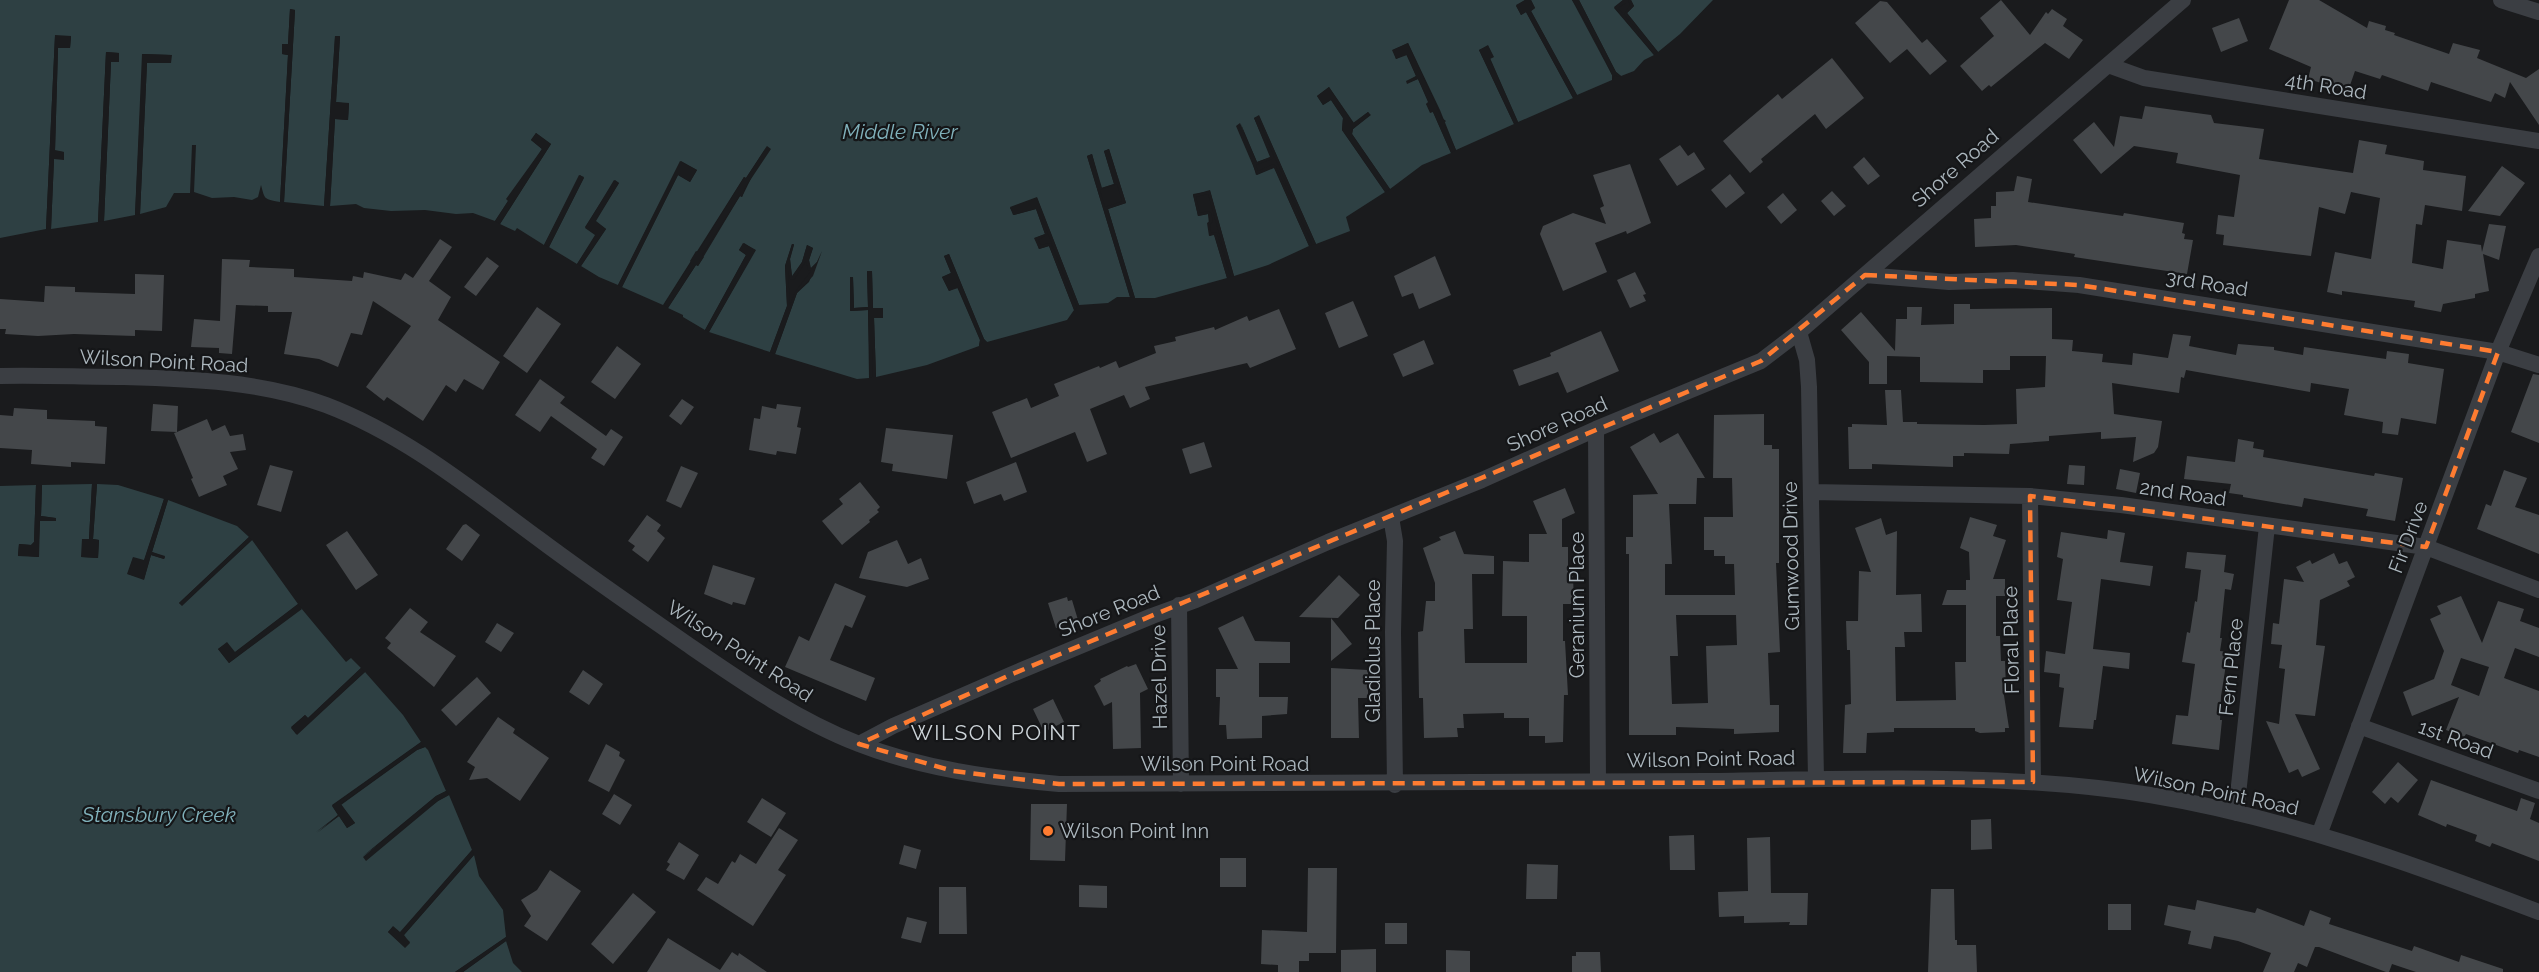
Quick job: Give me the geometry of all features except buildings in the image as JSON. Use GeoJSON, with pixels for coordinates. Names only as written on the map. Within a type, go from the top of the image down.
{"type":"FeatureCollection","features":[{"type":"Feature","properties":{"kind":"street","name":"Shore Road"},"geometry":{"type":"LineString","coordinates":[[859,744],[893,726],[1010,675],[1196,600],[1761,361],[1799,332],[2183,0]]}},
{"type":"Feature","properties":{"kind":"street"},"geometry":{"type":"LineString","coordinates":[[2501,0],[2539,12]]}},
{"type":"Feature","properties":{"kind":"street","name":"4th Road"},"geometry":{"type":"LineString","coordinates":[[2108,65],[2144,78],[2539,141]]}},
{"type":"Feature","properties":{"kind":"street","name":"Fir Drive"},"geometry":{"type":"LineString","coordinates":[[2319,835],[2498,352],[2539,256]]}},
{"type":"Feature","properties":{"kind":"street","name":"3rd Road"},"geometry":{"type":"LineString","coordinates":[[1865,275],[1949,282],[2013,280],[2079,285],[2498,352],[2539,365]]}},
{"type":"Feature","properties":{"kind":"street","name":"Gumwood Drive"},"geometry":{"type":"LineString","coordinates":[[1799,332],[1807,360],[1816,779]]}},
{"type":"Feature","properties":{"kind":"street","name":"Wilson Point Road"},"geometry":{"type":"LineString","coordinates":[[0,376],[183,379],[245,385],[323,404],[400,441],[457,477],[620,597],[745,684],[803,717],[859,744],[925,765],[1014,780],[1059,784],[1395,785],[1816,779],[2033,782],[2145,794],[2236,813],[2319,835],[2539,912]]}},
{"type":"Feature","properties":{"kind":"street","name":"Geranium Place"},"geometry":{"type":"LineString","coordinates":[[1596,429],[1598,781]]}},
{"type":"Feature","properties":{"kind":"street","name":"2nd Road"},"geometry":{"type":"LineString","coordinates":[[1811,492],[2030,496],[2121,505],[2426,547],[2539,590]]}},
{"type":"Feature","properties":{"kind":"street","name":"Floral Place"},"geometry":{"type":"LineString","coordinates":[[2030,496],[2033,782]]}},
{"type":"Feature","properties":{"kind":"street","name":"Gladiolus Place"},"geometry":{"type":"LineString","coordinates":[[1391,517],[1395,541],[1393,632],[1395,785]]}},
{"type":"Feature","properties":{"kind":"street","name":"Fern Place"},"geometry":{"type":"LineString","coordinates":[[2236,813],[2267,526]]}},
{"type":"Feature","properties":{"kind":"street","name":"Hazel Drive"},"geometry":{"type":"LineString","coordinates":[[1179,605],[1181,784]]}},
{"type":"Feature","properties":{"kind":"street","name":"1st Road"},"geometry":{"type":"LineString","coordinates":[[2359,726],[2539,791]]}},
{"type":"Feature","properties":{"kind":"highlighted area"},"geometry":{"type":"Polygon","coordinates":[[[1865,275],[2079,285],[2498,352],[2426,547],[2030,496],[2033,782],[1059,784],[953,771],[859,744],[1010,675],[1761,361],[1865,275]]]}},
{"type":"Feature","properties":{"kind":"water","name":"Middle River"},"geometry":{"type":"Polygon","coordinates":[[[0,0],[1525,0],[1516,6],[1521,15],[1526,12],[1573,98],[1518,122],[1490,58],[1493,57],[1488,46],[1479,50],[1514,124],[1456,150],[1408,43],[1393,50],[1396,59],[1406,54],[1416,76],[1407,83],[1418,79],[1429,103],[1426,104],[1433,112],[1451,153],[1422,165],[1390,189],[1352,134],[1353,129],[1370,115],[1368,112],[1354,123],[1329,87],[1317,96],[1323,105],[1331,100],[1343,118],[1342,130],[1385,192],[1346,217],[1350,231],[1316,244],[1259,116],[1254,118],[1271,157],[1257,162],[1241,124],[1256,175],[1274,167],[1309,246],[1268,265],[1234,276],[1210,191],[1193,194],[1198,216],[1208,214],[1210,236],[1214,234],[1227,278],[1155,298],[1135,298],[1108,209],[1126,203],[1109,149],[1104,151],[1114,184],[1101,188],[1092,154],[1087,156],[1130,297],[1117,297],[1108,303],[1079,305],[1037,198],[1010,208],[1014,215],[1036,209],[1045,234],[1035,238],[1039,249],[1049,246],[1074,310],[1067,320],[987,342],[949,254],[944,256],[951,273],[942,277],[949,291],[957,287],[980,340],[979,346],[927,365],[876,377],[874,318],[882,318],[883,308],[873,308],[872,272],[867,272],[868,307],[854,308],[853,278],[850,278],[851,311],[868,310],[869,378],[857,379],[775,354],[797,293],[809,282],[822,251],[817,262],[810,269],[809,260],[813,248],[807,245],[802,262],[792,277],[790,259],[794,245],[792,244],[785,266],[787,306],[770,352],[709,332],[755,250],[744,243],[739,250],[746,255],[705,330],[668,308],[696,265],[698,266],[740,196],[742,197],[767,146],[746,178],[744,177],[663,305],[622,287],[678,175],[690,182],[697,170],[681,161],[618,285],[581,266],[606,229],[595,221],[619,183],[615,180],[585,227],[596,235],[577,264],[549,247],[584,178],[580,175],[544,245],[517,228],[515,231],[500,224],[551,144],[536,133],[531,140],[542,149],[495,221],[473,213],[456,214],[425,210],[391,211],[364,208],[356,204],[330,206],[335,119],[348,120],[349,104],[336,102],[340,37],[335,37],[324,206],[284,202],[295,10],[290,9],[288,45],[282,44],[282,54],[288,55],[280,202],[266,198],[261,185],[258,197],[252,200],[234,197],[212,198],[194,192],[196,145],[192,145],[190,193],[174,193],[166,207],[140,214],[147,63],[171,63],[171,55],[143,54],[135,215],[104,221],[111,62],[119,62],[119,53],[106,52],[98,222],[51,229],[54,159],[64,159],[64,152],[55,151],[58,48],[70,48],[71,37],[55,36],[46,229],[0,238],[0,0]]]}},
{"type":"Feature","properties":{"kind":"water"},"geometry":{"type":"Polygon","coordinates":[[[1531,0],[1572,0],[1612,75],[1612,80],[1577,95],[1531,11],[1535,8],[1531,0]]]}},
{"type":"Feature","properties":{"kind":"water"},"geometry":{"type":"Polygon","coordinates":[[[1579,0],[1623,0],[1614,8],[1654,55],[1644,60],[1634,71],[1621,76],[1616,72],[1579,0]]]}},
{"type":"Feature","properties":{"kind":"water"},"geometry":{"type":"Polygon","coordinates":[[[1631,0],[1713,0],[1680,34],[1658,52],[1627,13],[1634,6],[1631,0]]]}},
{"type":"Feature","properties":{"kind":"water","name":"Stansbury Creek"},"geometry":{"type":"Polygon","coordinates":[[[92,484],[89,539],[82,539],[82,557],[98,558],[99,540],[93,539],[97,484],[118,485],[164,499],[144,561],[133,558],[128,574],[144,579],[151,555],[164,559],[165,556],[152,552],[168,500],[237,526],[249,537],[179,603],[182,605],[252,540],[298,604],[234,653],[227,643],[218,649],[229,663],[301,608],[346,662],[351,658],[361,668],[308,718],[305,715],[291,727],[296,734],[365,672],[403,715],[421,742],[332,805],[338,815],[316,832],[339,816],[347,828],[355,823],[341,805],[417,750],[425,747],[428,750],[446,791],[436,796],[363,856],[449,795],[472,850],[400,933],[393,927],[388,932],[405,947],[410,942],[403,936],[474,855],[479,876],[503,910],[506,937],[455,972],[0,972],[0,486],[36,485],[34,542],[31,545],[19,544],[18,555],[38,557],[40,521],[55,520],[55,518],[41,516],[42,485],[92,484]]]}},
{"type":"Feature","properties":{"kind":"water"},"geometry":{"type":"Polygon","coordinates":[[[506,941],[513,963],[522,972],[463,972],[506,941]]]}},
{"type":"Feature","properties":{"kind":"pier"},"geometry":{"type":"Polygon","coordinates":[[[1525,0],[1531,0],[1535,8],[1531,11],[1577,95],[1573,98],[1526,12],[1521,15],[1516,5],[1525,0]]]}},
{"type":"Feature","properties":{"kind":"pier"},"geometry":{"type":"Polygon","coordinates":[[[1572,0],[1579,0],[1616,72],[1621,76],[1615,75],[1612,80],[1612,75],[1589,27],[1572,0]]]}},
{"type":"Feature","properties":{"kind":"pier"},"geometry":{"type":"Polygon","coordinates":[[[1626,0],[1626,3],[1618,8],[1640,34],[1624,14],[1630,5],[1628,0],[1631,0],[1634,6],[1627,13],[1658,52],[1654,55],[1614,7],[1626,0]]]}},
{"type":"Feature","properties":{"kind":"pier"},"geometry":{"type":"Polygon","coordinates":[[[290,9],[295,10],[284,202],[280,202],[288,55],[282,54],[282,44],[288,44],[290,9]]]}},
{"type":"Feature","properties":{"kind":"pier"},"geometry":{"type":"Polygon","coordinates":[[[55,35],[71,36],[70,48],[58,48],[55,150],[64,152],[64,160],[54,159],[51,229],[46,229],[55,35]]]}},
{"type":"Feature","properties":{"kind":"pier"},"geometry":{"type":"Polygon","coordinates":[[[335,36],[340,36],[336,102],[349,103],[348,120],[335,119],[330,206],[324,206],[335,36]]]}},
{"type":"Feature","properties":{"kind":"pier"},"geometry":{"type":"Polygon","coordinates":[[[1408,43],[1442,118],[1446,121],[1444,123],[1456,150],[1451,153],[1433,112],[1430,113],[1418,79],[1407,84],[1406,81],[1416,76],[1407,55],[1396,59],[1392,50],[1408,43]]]}},
{"type":"Feature","properties":{"kind":"pier"},"geometry":{"type":"Polygon","coordinates":[[[1488,45],[1494,57],[1490,59],[1518,122],[1514,124],[1479,50],[1488,45]]]}},
{"type":"Feature","properties":{"kind":"pier"},"geometry":{"type":"Polygon","coordinates":[[[106,52],[119,53],[119,62],[111,62],[104,221],[98,222],[106,52]]]}},
{"type":"Feature","properties":{"kind":"pier"},"geometry":{"type":"Polygon","coordinates":[[[142,54],[172,55],[171,63],[147,63],[140,214],[135,215],[142,54]]]}},
{"type":"Feature","properties":{"kind":"pier"},"geometry":{"type":"Polygon","coordinates":[[[1329,87],[1353,123],[1368,112],[1371,115],[1353,129],[1352,134],[1390,189],[1385,192],[1342,130],[1343,118],[1331,100],[1323,105],[1317,96],[1329,87]]]}},
{"type":"Feature","properties":{"kind":"pier"},"geometry":{"type":"Polygon","coordinates":[[[1259,115],[1316,244],[1313,245],[1258,119],[1274,157],[1256,165],[1258,171],[1273,164],[1276,166],[1312,245],[1309,246],[1274,168],[1257,175],[1236,126],[1240,123],[1257,162],[1270,157],[1254,118],[1259,115]]]}},
{"type":"Feature","properties":{"kind":"pier"},"geometry":{"type":"Polygon","coordinates":[[[536,133],[551,144],[500,224],[495,221],[508,201],[506,199],[542,149],[531,140],[536,133]]]}},
{"type":"Feature","properties":{"kind":"pier"},"geometry":{"type":"Polygon","coordinates":[[[767,146],[771,149],[745,188],[742,197],[740,196],[702,255],[704,257],[698,266],[696,265],[668,308],[664,305],[696,251],[698,252],[744,177],[746,178],[767,146]]]}},
{"type":"Feature","properties":{"kind":"pier"},"geometry":{"type":"Polygon","coordinates":[[[1109,149],[1126,203],[1108,209],[1135,298],[1130,297],[1087,156],[1092,154],[1102,188],[1114,184],[1104,151],[1109,149]],[[1117,184],[1100,190],[1105,207],[1122,201],[1117,184]]]}},
{"type":"Feature","properties":{"kind":"pier"},"geometry":{"type":"Polygon","coordinates":[[[680,161],[697,170],[690,182],[678,175],[622,287],[618,285],[680,161]]]}},
{"type":"Feature","properties":{"kind":"pier"},"geometry":{"type":"Polygon","coordinates":[[[579,175],[584,177],[549,247],[544,245],[579,175]]]}},
{"type":"Feature","properties":{"kind":"pier"},"geometry":{"type":"Polygon","coordinates":[[[614,180],[619,183],[596,221],[606,229],[581,266],[577,264],[595,235],[585,228],[614,180]]]}},
{"type":"Feature","properties":{"kind":"pier"},"geometry":{"type":"Polygon","coordinates":[[[1210,190],[1234,276],[1231,277],[1208,194],[1196,197],[1200,213],[1208,211],[1211,213],[1213,221],[1210,225],[1211,232],[1217,233],[1230,277],[1227,278],[1214,235],[1209,236],[1208,214],[1198,216],[1193,195],[1210,190]]]}},
{"type":"Feature","properties":{"kind":"pier"},"geometry":{"type":"Polygon","coordinates":[[[1037,197],[1079,305],[1077,307],[1041,216],[1048,234],[1038,240],[1041,245],[1051,244],[1077,308],[1074,310],[1049,246],[1039,249],[1034,238],[1045,234],[1036,209],[1013,215],[1010,207],[1037,197]]]}},
{"type":"Feature","properties":{"kind":"pier"},"geometry":{"type":"Polygon","coordinates":[[[743,243],[756,250],[709,332],[705,330],[746,255],[739,250],[743,243]]]}},
{"type":"Feature","properties":{"kind":"pier"},"geometry":{"type":"Polygon","coordinates":[[[792,244],[794,244],[790,259],[792,276],[802,262],[807,245],[813,248],[809,260],[811,268],[822,251],[813,276],[797,293],[775,354],[770,352],[787,306],[785,266],[792,244]],[[806,261],[794,280],[790,279],[788,271],[790,305],[795,292],[811,271],[808,270],[806,261]]]}},
{"type":"Feature","properties":{"kind":"pier"},"geometry":{"type":"Polygon","coordinates":[[[949,254],[987,342],[979,346],[980,340],[958,288],[949,291],[942,277],[951,273],[944,256],[949,254]]]}},
{"type":"Feature","properties":{"kind":"pier"},"geometry":{"type":"Polygon","coordinates":[[[867,271],[872,271],[873,308],[883,308],[883,318],[874,318],[876,377],[873,377],[872,349],[872,377],[870,378],[868,310],[850,311],[850,277],[853,277],[854,308],[868,307],[867,271]]]}},
{"type":"Feature","properties":{"kind":"pier"},"geometry":{"type":"Polygon","coordinates":[[[92,484],[97,484],[93,539],[99,540],[98,558],[81,557],[82,539],[89,539],[92,484]]]}},
{"type":"Feature","properties":{"kind":"pier"},"geometry":{"type":"Polygon","coordinates":[[[36,485],[42,485],[41,516],[56,518],[56,521],[40,521],[39,557],[18,556],[19,544],[31,545],[34,542],[36,485]]]}},
{"type":"Feature","properties":{"kind":"pier"},"geometry":{"type":"Polygon","coordinates":[[[164,499],[168,500],[152,552],[165,557],[164,559],[151,555],[144,580],[127,574],[133,557],[144,560],[164,499]]]}},
{"type":"Feature","properties":{"kind":"pier"},"geometry":{"type":"Polygon","coordinates":[[[249,537],[252,540],[182,606],[179,603],[249,537]]]}},
{"type":"Feature","properties":{"kind":"pier"},"geometry":{"type":"Polygon","coordinates":[[[298,604],[302,609],[229,663],[218,649],[227,642],[235,652],[298,604]]]}},
{"type":"Feature","properties":{"kind":"pier"},"geometry":{"type":"Polygon","coordinates":[[[361,668],[365,672],[297,735],[291,728],[305,715],[308,718],[361,668]]]}},
{"type":"Feature","properties":{"kind":"pier"},"geometry":{"type":"Polygon","coordinates":[[[421,742],[423,744],[421,746],[425,747],[417,750],[341,804],[355,823],[347,828],[339,816],[317,833],[338,815],[332,806],[421,742]]]}},
{"type":"Feature","properties":{"kind":"pier"},"geometry":{"type":"Polygon","coordinates":[[[446,791],[449,795],[438,801],[366,861],[363,857],[436,796],[446,791]]]}},
{"type":"Feature","properties":{"kind":"pier"},"geometry":{"type":"Polygon","coordinates":[[[472,850],[474,855],[404,935],[410,943],[405,948],[388,932],[393,926],[400,932],[472,850]]]}},
{"type":"Feature","properties":{"kind":"pier"},"geometry":{"type":"Polygon","coordinates":[[[506,937],[506,941],[463,972],[455,972],[506,937]]]}},
{"type":"Feature","properties":{"kind":"place","name":"Wilson Point Inn"},"geometry":{"type":"Point","coordinates":[1048,831]}},
{"type":"Feature","properties":{"kind":"district","name":"WILSON POINT"},"geometry":{"type":"Point","coordinates":[996,732]}}]}
